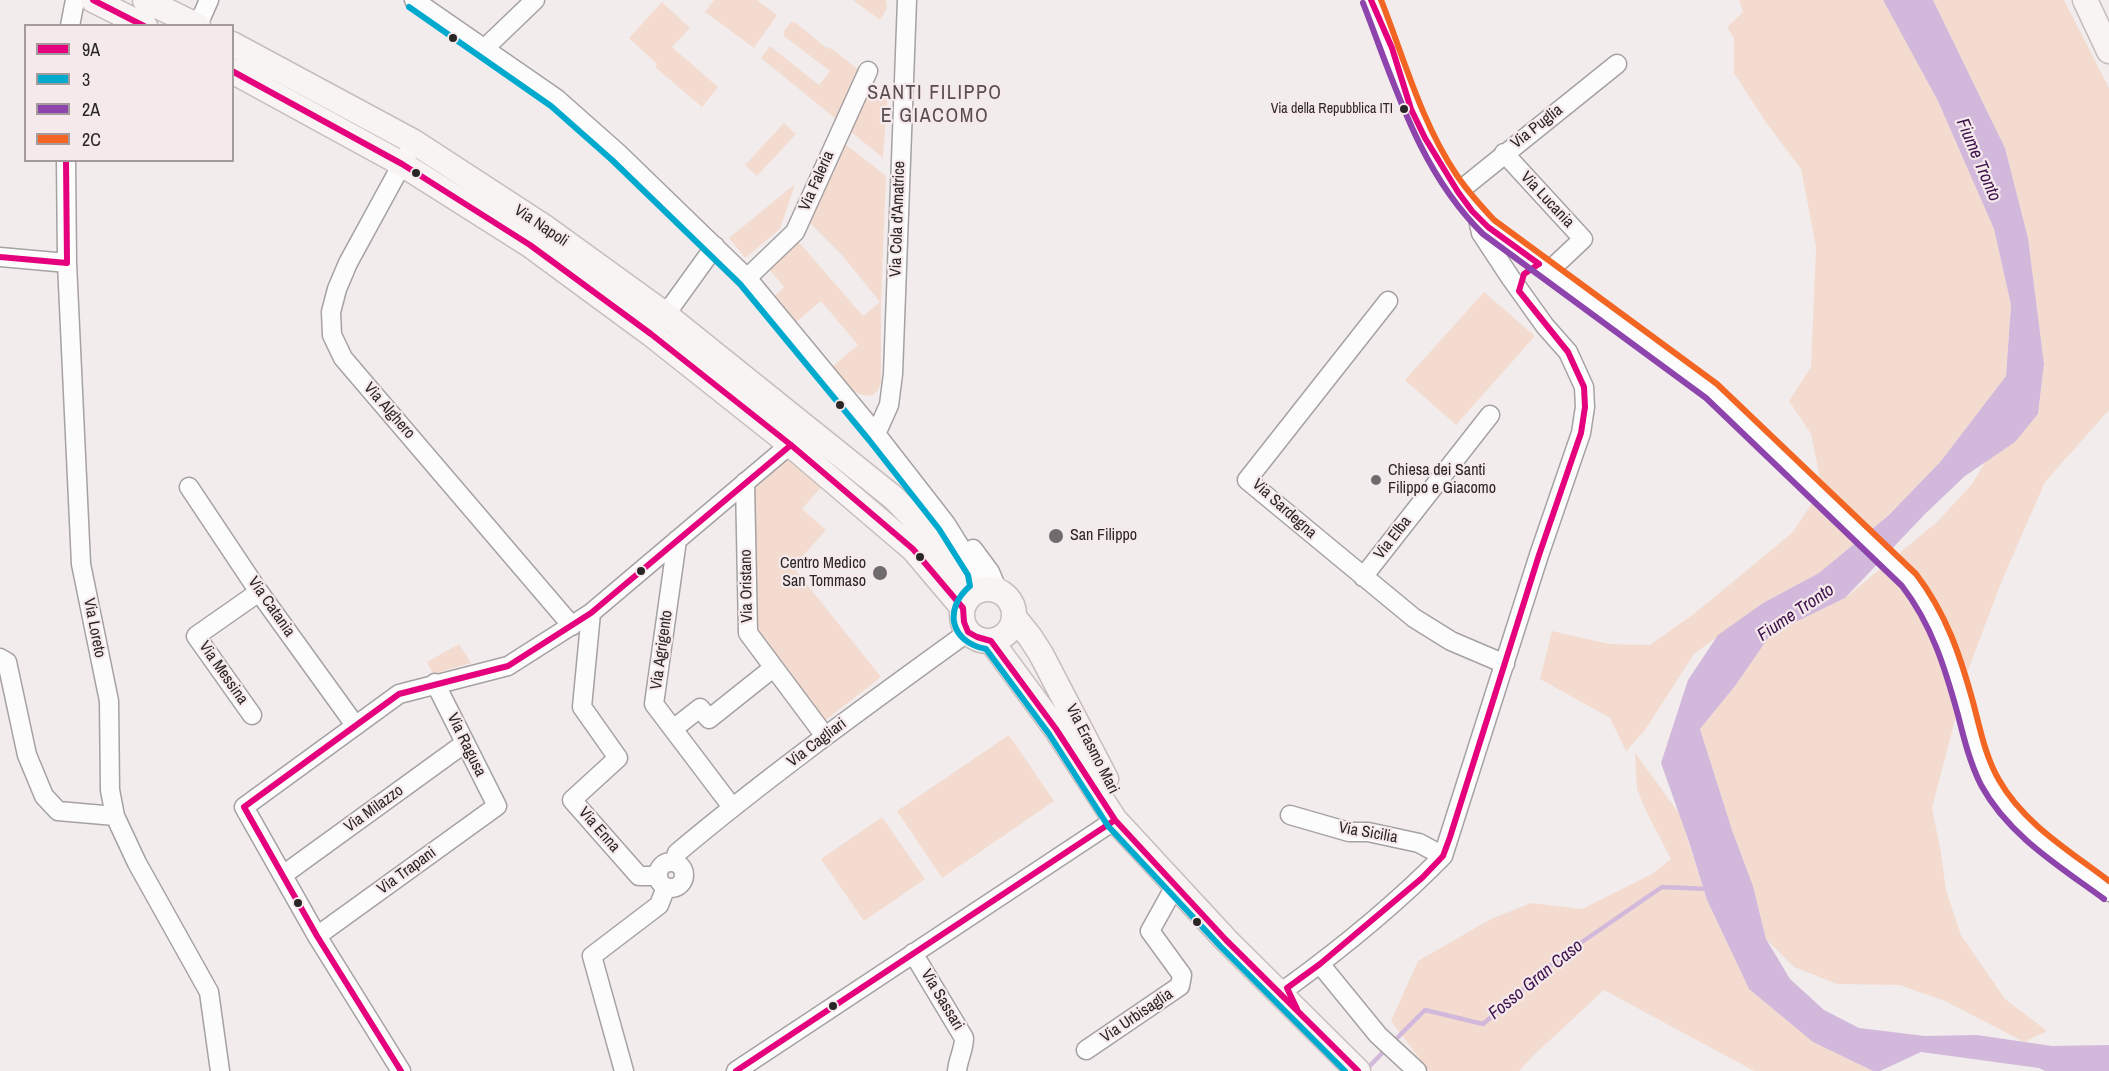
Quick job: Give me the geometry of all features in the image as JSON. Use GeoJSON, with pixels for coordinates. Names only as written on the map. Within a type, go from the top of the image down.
{"type":"FeatureCollection","features":[{"type":"Feature","properties":{"kind":"main road"},"geometry":{"type":"LineString","coordinates":[[93,0],[141,24]]}},
{"type":"Feature","properties":{"kind":"main road"},"geometry":{"type":"LineString","coordinates":[[145,0],[196,24]]}},
{"type":"Feature","properties":{"kind":"main road"},"geometry":{"type":"LineString","coordinates":[[2085,0],[2109,51]]}},
{"type":"Feature","properties":{"kind":"main road","name":"Via Napoli"},"geometry":{"type":"LineString","coordinates":[[234,45],[414,142],[543,226],[658,325],[791,445],[913,549],[978,596]]}},
{"type":"Feature","properties":{"kind":"main road","name":"Via Napoli"},"geometry":{"type":"LineString","coordinates":[[234,72],[402,164],[658,325],[808,428],[894,498],[927,532],[955,573],[978,596]]}},
{"type":"Feature","properties":{"kind":"main road","name":"Via Erasmo Mari"},"geometry":{"type":"LineString","coordinates":[[968,632],[962,618],[978,596],[1007,598],[1013,608],[1014,617],[1041,654],[1091,754],[1125,812],[1351,1064]]}},
{"type":"Feature","properties":{"kind":"main road"},"geometry":{"type":"LineString","coordinates":[[968,632],[975,638],[991,641],[1008,632],[1014,617]]}},
{"type":"Feature","properties":{"kind":"main road","name":"Via Erasmo Mari"},"geometry":{"type":"LineString","coordinates":[[991,641],[1056,729],[1115,820],[1226,940],[1292,998]]}},
{"type":"Feature","properties":{"kind":"street"},"geometry":{"type":"LineString","coordinates":[[70,24],[75,0]]}},
{"type":"Feature","properties":{"kind":"street"},"geometry":{"type":"LineString","coordinates":[[198,24],[209,0]]}},
{"type":"Feature","properties":{"kind":"street","name":"Via Erasmo Mari"},"geometry":{"type":"LineString","coordinates":[[414,0],[557,99],[618,153],[747,278],[876,434],[946,524],[976,572],[978,596]]}},
{"type":"Feature","properties":{"kind":"street"},"geometry":{"type":"LineString","coordinates":[[485,48],[535,0]]}},
{"type":"Feature","properties":{"kind":"street","name":"Via Cola d'Amatrice"},"geometry":{"type":"LineString","coordinates":[[876,434],[889,405],[893,374],[907,0]]}},
{"type":"Feature","properties":{"kind":"street"},"geometry":{"type":"LineString","coordinates":[[1371,0],[1392,48],[1416,119],[1425,138],[1458,192],[1478,218],[1700,381],[1724,401],[1891,561],[1922,595],[1933,612],[1953,665],[1977,751],[1993,788],[2007,809],[2027,829],[2109,892]]}},
{"type":"Feature","properties":{"kind":"street","name":"Via Puglia"},"geometry":{"type":"LineString","coordinates":[[1458,192],[1617,64]]}},
{"type":"Feature","properties":{"kind":"street","name":"Via Faleria"},"geometry":{"type":"LineString","coordinates":[[747,278],[795,232],[868,70]]}},
{"type":"Feature","properties":{"kind":"street"},"geometry":{"type":"LineString","coordinates":[[402,164],[414,142]]}},
{"type":"Feature","properties":{"kind":"street","name":"Via Lucania"},"geometry":{"type":"LineString","coordinates":[[1504,153],[1583,238],[1544,267]]}},
{"type":"Feature","properties":{"kind":"street","name":"Via Loreto"},"geometry":{"type":"LineString","coordinates":[[66,162],[67,263],[81,564],[109,701],[110,790],[115,816],[136,863],[209,992],[220,1071]]}},
{"type":"Feature","properties":{"kind":"street","name":"Via Alghero"},"geometry":{"type":"LineString","coordinates":[[402,164],[337,289],[331,312],[332,335],[343,358],[572,626]]}},
{"type":"Feature","properties":{"kind":"street"},"geometry":{"type":"LineString","coordinates":[[1292,998],[1320,964],[1422,878],[1443,856],[1581,433],[1586,407],[1584,387],[1568,352],[1519,291],[1481,233],[1478,218]]}},
{"type":"Feature","properties":{"kind":"street"},"geometry":{"type":"LineString","coordinates":[[658,325],[715,246]]}},
{"type":"Feature","properties":{"kind":"street"},"geometry":{"type":"LineString","coordinates":[[0,257],[67,263]]}},
{"type":"Feature","properties":{"kind":"street"},"geometry":{"type":"LineString","coordinates":[[1519,291],[1522,276],[1526,270],[1544,267]]}},
{"type":"Feature","properties":{"kind":"street","name":"Via Sardegna"},"geometry":{"type":"LineString","coordinates":[[1388,301],[1247,480],[1414,618],[1451,641],[1505,664]]}},
{"type":"Feature","properties":{"kind":"street","name":"Via Elba"},"geometry":{"type":"LineString","coordinates":[[1363,577],[1490,415]]}},
{"type":"Feature","properties":{"kind":"street"},"geometry":{"type":"LineString","coordinates":[[401,1071],[317,936],[244,807],[399,694],[508,666],[572,626],[591,613],[791,445],[808,428]]}},
{"type":"Feature","properties":{"kind":"street"},"geometry":{"type":"LineString","coordinates":[[894,498],[907,492],[912,480]]}},
{"type":"Feature","properties":{"kind":"street","name":"Via Oristano"},"geometry":{"type":"LineString","coordinates":[[745,482],[748,633],[825,736]]}},
{"type":"Feature","properties":{"kind":"street","name":"Via Catania"},"geometry":{"type":"LineString","coordinates":[[189,487],[259,592],[355,725]]}},
{"type":"Feature","properties":{"kind":"street","name":"Via Agrigento"},"geometry":{"type":"LineString","coordinates":[[677,540],[654,704],[732,807]]}},
{"type":"Feature","properties":{"kind":"street","name":"Via Messina"},"geometry":{"type":"LineString","coordinates":[[252,715],[196,636],[259,592]]}},
{"type":"Feature","properties":{"kind":"street","name":"Via Enna"},"geometry":{"type":"LineString","coordinates":[[591,613],[582,707],[618,758],[572,800],[639,876],[662,881]]}},
{"type":"Feature","properties":{"kind":"street","name":"Via Cagliari"},"geometry":{"type":"LineString","coordinates":[[662,881],[670,888],[679,885],[684,877],[682,868],[674,862],[677,853],[732,807],[825,736],[968,632]]}},
{"type":"Feature","properties":{"kind":"street"},"geometry":{"type":"LineString","coordinates":[[0,658],[7,662],[27,755],[44,796],[58,811],[115,816]]}},
{"type":"Feature","properties":{"kind":"street"},"geometry":{"type":"LineString","coordinates":[[673,729],[700,708],[709,719],[773,668]]}},
{"type":"Feature","properties":{"kind":"street","name":"Via Ragusa"},"geometry":{"type":"LineString","coordinates":[[435,683],[497,806]]}},
{"type":"Feature","properties":{"kind":"street","name":"Via Milazzo"},"geometry":{"type":"LineString","coordinates":[[283,875],[465,743]]}},
{"type":"Feature","properties":{"kind":"street","name":"Via Trapani"},"geometry":{"type":"LineString","coordinates":[[317,936],[497,806]]}},
{"type":"Feature","properties":{"kind":"street","name":"Via Sicilia"},"geometry":{"type":"LineString","coordinates":[[1290,815],[1349,832],[1368,832],[1419,843],[1443,856]]}},
{"type":"Feature","properties":{"kind":"street","name":"Via Sassari"},"geometry":{"type":"LineString","coordinates":[[736,1071],[1115,820]]}},
{"type":"Feature","properties":{"kind":"street","name":"Via Cagliari"},"geometry":{"type":"LineString","coordinates":[[624,1071],[592,956],[659,905],[662,881]]}},
{"type":"Feature","properties":{"kind":"street","name":"Via Urbisaglia"},"geometry":{"type":"LineString","coordinates":[[1086,1050],[1180,986],[1182,975],[1150,932],[1175,886]]}},
{"type":"Feature","properties":{"kind":"street","name":"Via Sassari"},"geometry":{"type":"LineString","coordinates":[[913,953],[964,1038],[964,1050],[957,1071]]}},
{"type":"Feature","properties":{"kind":"street"},"geometry":{"type":"LineString","coordinates":[[1320,964],[1378,1035],[1411,1066]]}},
{"type":"Feature","properties":{"kind":"shaded area"},"geometry":{"type":"Polygon","coordinates":[[[714,0],[757,0],[777,15],[754,48],[705,12],[714,0]]]}},
{"type":"Feature","properties":{"kind":"shaded area"},"geometry":{"type":"Polygon","coordinates":[[[853,0],[886,0],[887,8],[880,20],[853,0]]]}},
{"type":"Feature","properties":{"kind":"shaded area"},"geometry":{"type":"Polygon","coordinates":[[[1739,0],[1883,0],[1938,101],[1994,229],[2011,305],[2006,376],[1941,461],[1889,515],[1819,573],[1763,603],[1694,654],[1645,730],[1626,751],[1610,718],[1540,679],[1552,631],[1609,644],[1650,645],[1695,613],[1792,533],[1822,488],[1811,434],[1789,401],[1811,367],[1816,247],[1801,169],[1765,121],[1734,73],[1734,38],[1727,27],[1743,12],[1739,0]]]}},
{"type":"Feature","properties":{"kind":"shaded area"},"geometry":{"type":"Polygon","coordinates":[[[1933,0],[2064,0],[2109,88],[2109,410],[2045,482],[2003,578],[1968,670],[1932,808],[1946,890],[1961,935],[2005,999],[2047,1031],[2024,1042],[1945,1001],[1899,985],[1837,984],[1794,967],[1766,939],[1753,886],[1732,830],[1700,729],[1735,686],[1771,634],[1845,598],[1937,522],[1972,484],[1985,462],[2015,442],[2038,414],[2044,364],[2028,238],[2005,148],[1933,0]]]}},
{"type":"Feature","properties":{"kind":"shaded area"},"geometry":{"type":"Polygon","coordinates":[[[662,2],[690,28],[672,47],[718,87],[702,107],[655,67],[657,64],[629,38],[662,2]]]}},
{"type":"Feature","properties":{"kind":"shaded area"},"geometry":{"type":"Polygon","coordinates":[[[791,22],[796,23],[860,71],[837,120],[761,58],[770,46],[819,85],[830,71],[784,36],[784,31],[791,22]]]}},
{"type":"Feature","properties":{"kind":"shaded area"},"geometry":{"type":"Polygon","coordinates":[[[888,89],[883,158],[850,131],[867,91],[872,95],[881,96],[888,89]]]}},
{"type":"Feature","properties":{"kind":"shaded area"},"geometry":{"type":"Polygon","coordinates":[[[784,123],[796,134],[757,176],[745,165],[784,123]]]}},
{"type":"Feature","properties":{"kind":"shaded area"},"geometry":{"type":"Polygon","coordinates":[[[844,143],[886,176],[881,302],[881,382],[878,390],[872,396],[854,390],[833,366],[858,345],[821,301],[796,322],[775,296],[784,287],[768,268],[797,240],[863,316],[880,302],[842,255],[808,221],[844,143]]]}},
{"type":"Feature","properties":{"kind":"shaded area"},"geometry":{"type":"Polygon","coordinates":[[[795,184],[780,229],[745,258],[729,238],[795,184]]]}},
{"type":"Feature","properties":{"kind":"shaded area"},"geometry":{"type":"Polygon","coordinates":[[[1484,292],[1535,336],[1456,425],[1405,380],[1484,292]]]}},
{"type":"Feature","properties":{"kind":"shaded area"},"geometry":{"type":"Polygon","coordinates":[[[784,456],[822,486],[802,509],[826,530],[793,567],[881,677],[822,723],[755,638],[752,484],[784,456]]]}},
{"type":"Feature","properties":{"kind":"shaded area"},"geometry":{"type":"Polygon","coordinates":[[[459,644],[471,663],[433,674],[427,662],[459,644]]]}},
{"type":"Feature","properties":{"kind":"shaded area"},"geometry":{"type":"Polygon","coordinates":[[[1009,735],[1054,801],[942,878],[897,811],[1009,735]]]}},
{"type":"Feature","properties":{"kind":"shaded area"},"geometry":{"type":"Polygon","coordinates":[[[1635,753],[1679,813],[1707,900],[1749,989],[1813,1042],[1873,1071],[1754,1071],[1604,990],[1519,1071],[1429,1071],[1391,1021],[1418,961],[1491,919],[1531,903],[1582,909],[1652,874],[1671,859],[1637,789],[1635,753]]]}},
{"type":"Feature","properties":{"kind":"shaded area"},"geometry":{"type":"Polygon","coordinates":[[[882,817],[925,879],[864,921],[821,859],[882,817]]]}},
{"type":"Feature","properties":{"kind":"water","name":"Fiume Tronto"},"geometry":{"type":"Polygon","coordinates":[[[1883,0],[1933,0],[2005,148],[2028,238],[2044,364],[2038,414],[2015,442],[1965,476],[1926,513],[1845,598],[1771,634],[1735,686],[1700,729],[1732,830],[1753,886],[1766,939],[1790,979],[1824,1010],[1859,1028],[1925,1036],[1977,1035],[2052,1046],[2109,1045],[2109,1071],[2045,1071],[2039,1068],[1921,1052],[1880,1071],[1873,1071],[1813,1042],[1749,989],[1707,900],[1661,763],[1688,680],[1718,635],[1763,603],[1819,573],[1889,515],[1941,461],[2006,376],[2011,305],[1994,229],[1938,101],[1883,0]]]}},
{"type":"Feature","properties":{"kind":"waterway","name":"Fosso Gran Caso"},"geometry":{"type":"LineString","coordinates":[[1392,1043],[1425,1010],[1483,1024],[1563,955],[1662,887],[1709,889]]}},
{"type":"Feature","properties":{"kind":"waterway","name":"Fosso Gran Caso"},"geometry":{"type":"LineString","coordinates":[[1365,1071],[1386,1049]]}},
{"type":"Feature","properties":{"kind":"transit line","name":"9A"},"geometry":{"type":"LineString","coordinates":[[93,0],[140,24]]}},
{"type":"Feature","properties":{"kind":"transit line","name":"9A"},"geometry":{"type":"LineString","coordinates":[[1371,0],[1392,48],[1411,109],[1425,138],[1458,192],[1488,227],[1539,264]]}},
{"type":"Feature","properties":{"kind":"transit line","name":"2C"},"geometry":{"type":"LineString","coordinates":[[1381,0],[1433,133],[1469,192],[1494,220],[1717,384],[1916,574],[1936,604],[1951,635],[1968,685],[1986,752],[2009,796],[2049,836],[2109,881]]}},
{"type":"Feature","properties":{"kind":"transit line","name":"2A"},"geometry":{"type":"LineString","coordinates":[[1363,3],[1411,126],[1425,155],[1461,209],[1483,234],[1706,398],[1902,586],[1922,616],[1936,648],[1948,680],[1970,760],[1992,803],[2020,834],[2052,862],[2104,899]]}},
{"type":"Feature","properties":{"kind":"transit line","name":"3"},"geometry":{"type":"LineString","coordinates":[[409,7],[551,106],[612,160],[740,284],[939,529],[968,575],[970,586],[961,595],[954,614],[954,624],[958,632],[974,645],[986,649],[1049,734],[1108,826],[1220,946],[1345,1071]]}},
{"type":"Feature","properties":{"kind":"transit line","name":"9A"},"geometry":{"type":"LineString","coordinates":[[234,72],[402,164],[530,245],[651,334],[791,445],[913,549],[963,608],[964,622],[968,632],[991,641],[1056,729],[1115,820],[1226,940],[1358,1071]]}},
{"type":"Feature","properties":{"kind":"transit line","name":"9A"},"geometry":{"type":"LineString","coordinates":[[0,257],[67,263],[66,162]]}},
{"type":"Feature","properties":{"kind":"transit line","name":"9A"},"geometry":{"type":"LineString","coordinates":[[1297,1009],[1287,988],[1320,964],[1422,878],[1443,856],[1450,837],[1539,555],[1581,433],[1585,407],[1584,387],[1568,352],[1519,291],[1524,274],[1539,264]]}},
{"type":"Feature","properties":{"kind":"transit line","name":"9A"},"geometry":{"type":"LineString","coordinates":[[401,1071],[317,936],[244,807],[399,694],[508,666],[591,613],[791,445]]}},
{"type":"Feature","properties":{"kind":"transit line","name":"9A"},"geometry":{"type":"LineString","coordinates":[[736,1071],[1115,820]]}},
{"type":"Feature","properties":{"kind":"place","name":"Via della Repubblica ITI"},"geometry":{"type":"Point","coordinates":[1404,109]}},
{"type":"Feature","properties":{"kind":"place","name":"Chiesa dei Santi Filippo e Giacomo"},"geometry":{"type":"Point","coordinates":[1376,480]}},
{"type":"Feature","properties":{"kind":"place","name":"San Filippo"},"geometry":{"type":"Point","coordinates":[1056,536]}},
{"type":"Feature","properties":{"kind":"place","name":"Centro Medico San Tommaso"},"geometry":{"type":"Point","coordinates":[880,573]}},
{"type":"Feature","properties":{"kind":"district","name":"SANTI FILIPPO E GIACOMO"},"geometry":{"type":"Point","coordinates":[935,106]}}]}
